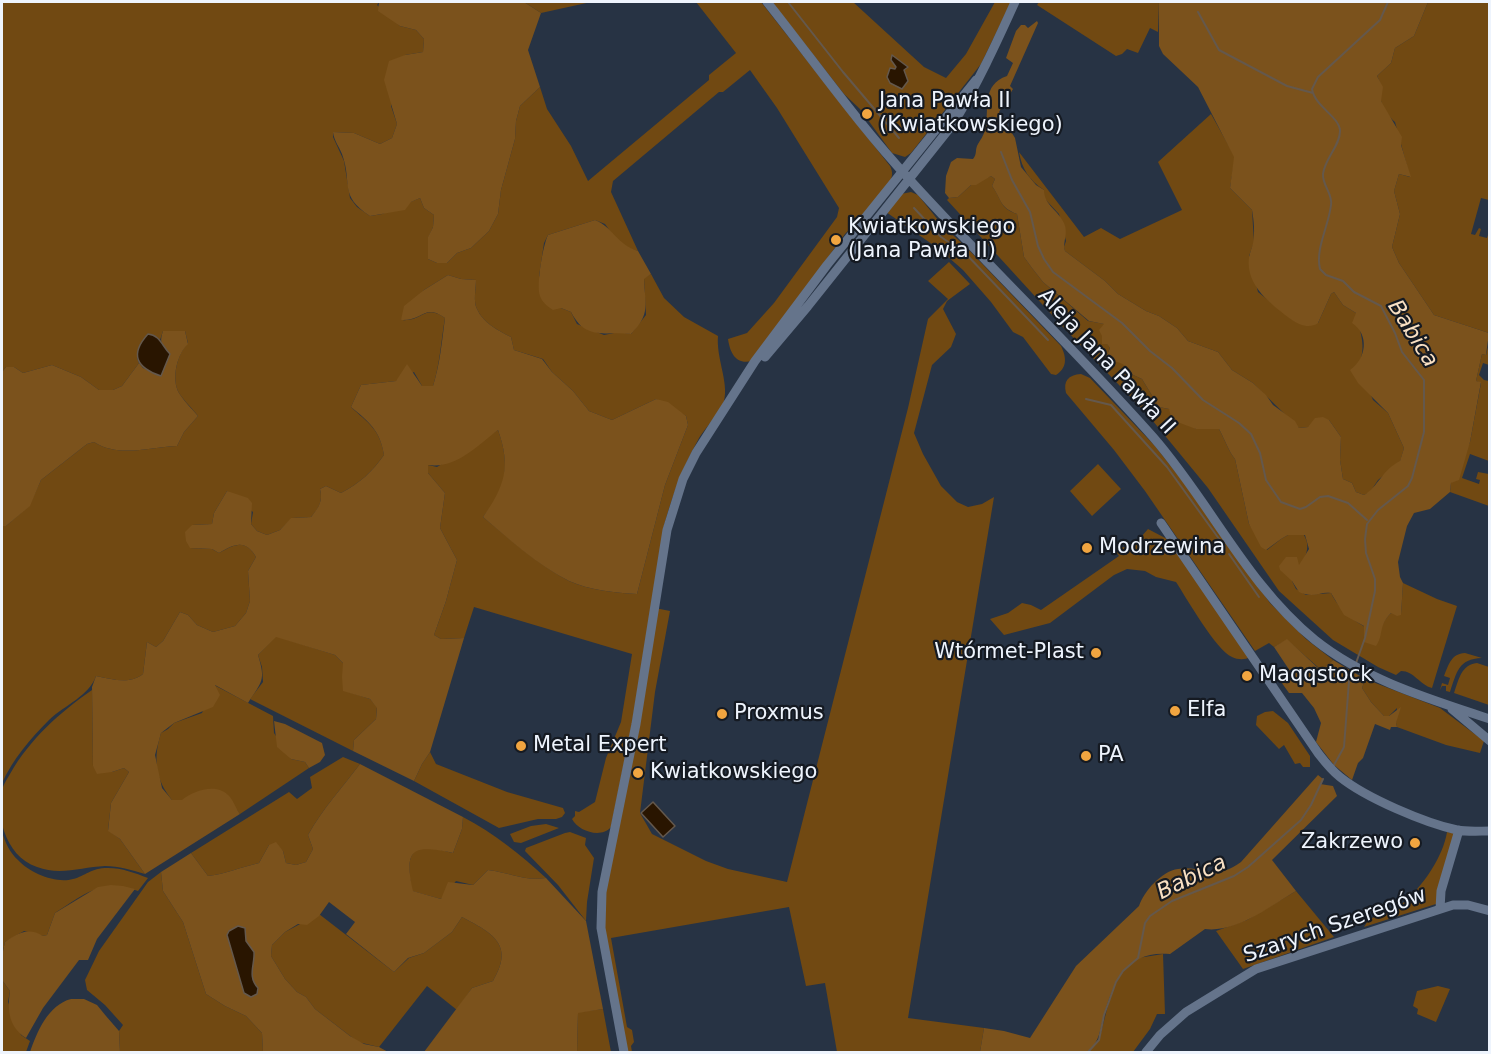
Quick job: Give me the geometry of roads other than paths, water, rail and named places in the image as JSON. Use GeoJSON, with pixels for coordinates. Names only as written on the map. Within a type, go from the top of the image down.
{"type":"FeatureCollection","features":[{"type":"Feature","properties":{"kind":"street","name":"Aleja Jana Pawła II"},"geometry":{"type":"LineString","coordinates":[[766,2],[909,180],[1153,436],[1195,488],[1264,587],[1287,614],[1325,647],[1367,672],[1448,706],[1490,719]]}},
{"type":"Feature","properties":{"kind":"street"},"geometry":{"type":"LineString","coordinates":[[624,1053],[601,928],[602,892],[636,724],[665,540],[676,499],[696,453],[750,370],[827,265],[976,80],[1015,2]]}},
{"type":"Feature","properties":{"kind":"street"},"geometry":{"type":"LineString","coordinates":[[750,370],[759,364],[808,306],[953,124],[972,93],[976,80]]}},
{"type":"Feature","properties":{"kind":"street"},"geometry":{"type":"LineString","coordinates":[[1161,523],[1326,763],[1336,774],[1386,803],[1459,830],[1490,831]]}},
{"type":"Feature","properties":{"kind":"street","name":"Aleja Jana Pawła II"},"geometry":{"type":"LineString","coordinates":[[1448,706],[1490,741]]}},
{"type":"Feature","properties":{"kind":"street"},"geometry":{"type":"LineString","coordinates":[[1440,909],[1441,891],[1459,830]]}},
{"type":"Feature","properties":{"kind":"street","name":"Szarych Szeregów"},"geometry":{"type":"LineString","coordinates":[[1146,1053],[1160,1035],[1186,1012],[1257,969],[1440,909],[1461,904],[1490,911]]}},
{"type":"Feature","properties":{"kind":"waterway"},"geometry":{"type":"LineString","coordinates":[[788,2],[899,138]]}},
{"type":"Feature","properties":{"kind":"waterway","name":"Babica"},"geometry":{"type":"LineString","coordinates":[[1356,663],[1365,638],[1375,591],[1375,579],[1366,553],[1367,524],[1378,510],[1408,486],[1412,478],[1424,432],[1424,380],[1402,352],[1381,306],[1354,292],[1343,281],[1326,275],[1320,269],[1319,253],[1331,201],[1323,174],[1326,163],[1338,142],[1340,131],[1336,121],[1318,101],[1312,89],[1318,77],[1380,20],[1388,2]]}},
{"type":"Feature","properties":{"kind":"waterway"},"geometry":{"type":"LineString","coordinates":[[1198,12],[1219,50],[1287,86],[1313,93]]}},
{"type":"Feature","properties":{"kind":"waterway"},"geometry":{"type":"LineString","coordinates":[[1001,152],[1012,180],[1030,212],[1038,246],[1053,272],[1122,323],[1150,351],[1172,368],[1203,400],[1239,423],[1251,434],[1260,453],[1266,480],[1281,502],[1300,509],[1320,497],[1328,496],[1348,503],[1367,520]]}},
{"type":"Feature","properties":{"kind":"waterway"},"geometry":{"type":"LineString","coordinates":[[914,208],[941,237],[966,254],[1048,340]]}},
{"type":"Feature","properties":{"kind":"waterway"},"geometry":{"type":"LineString","coordinates":[[1086,399],[1111,405],[1167,467],[1222,543]]}},
{"type":"Feature","properties":{"kind":"waterway"},"geometry":{"type":"LineString","coordinates":[[1229,554],[1259,597]]}},
{"type":"Feature","properties":{"kind":"waterway","name":"Babica"},"geometry":{"type":"LineString","coordinates":[[1334,765],[1344,747],[1349,681],[1353,668]]}},
{"type":"Feature","properties":{"kind":"waterway","name":"Babica"},"geometry":{"type":"LineString","coordinates":[[1088,1052],[1099,1040],[1104,1015],[1116,982],[1123,971],[1138,958],[1145,923],[1150,916],[1172,901],[1234,876],[1248,867],[1301,820],[1323,779]]}},
{"type":"Feature","properties":{"kind":"place","name":"Jana Pawła II (Kwiatkowskiego)"},"geometry":{"type":"Point","coordinates":[867,114]}},
{"type":"Feature","properties":{"kind":"place","name":"Kwiatkowskiego (Jana Pawła II)"},"geometry":{"type":"Point","coordinates":[836,240]}},
{"type":"Feature","properties":{"kind":"place","name":"Modrzewina"},"geometry":{"type":"Point","coordinates":[1087,548]}},
{"type":"Feature","properties":{"kind":"place","name":"Wtórmet-Plast"},"geometry":{"type":"Point","coordinates":[1096,653]}},
{"type":"Feature","properties":{"kind":"place","name":"Maqqstock"},"geometry":{"type":"Point","coordinates":[1247,676]}},
{"type":"Feature","properties":{"kind":"place","name":"Elfa"},"geometry":{"type":"Point","coordinates":[1175,711]}},
{"type":"Feature","properties":{"kind":"place","name":"Proxmus"},"geometry":{"type":"Point","coordinates":[722,714]}},
{"type":"Feature","properties":{"kind":"place","name":"Metal Expert"},"geometry":{"type":"Point","coordinates":[521,746]}},
{"type":"Feature","properties":{"kind":"place","name":"PA"},"geometry":{"type":"Point","coordinates":[1086,756]}},
{"type":"Feature","properties":{"kind":"place","name":"Kwiatkowskiego"},"geometry":{"type":"Point","coordinates":[638,773]}},
{"type":"Feature","properties":{"kind":"place","name":"Zakrzewo"},"geometry":{"type":"Point","coordinates":[1415,843]}}]}
